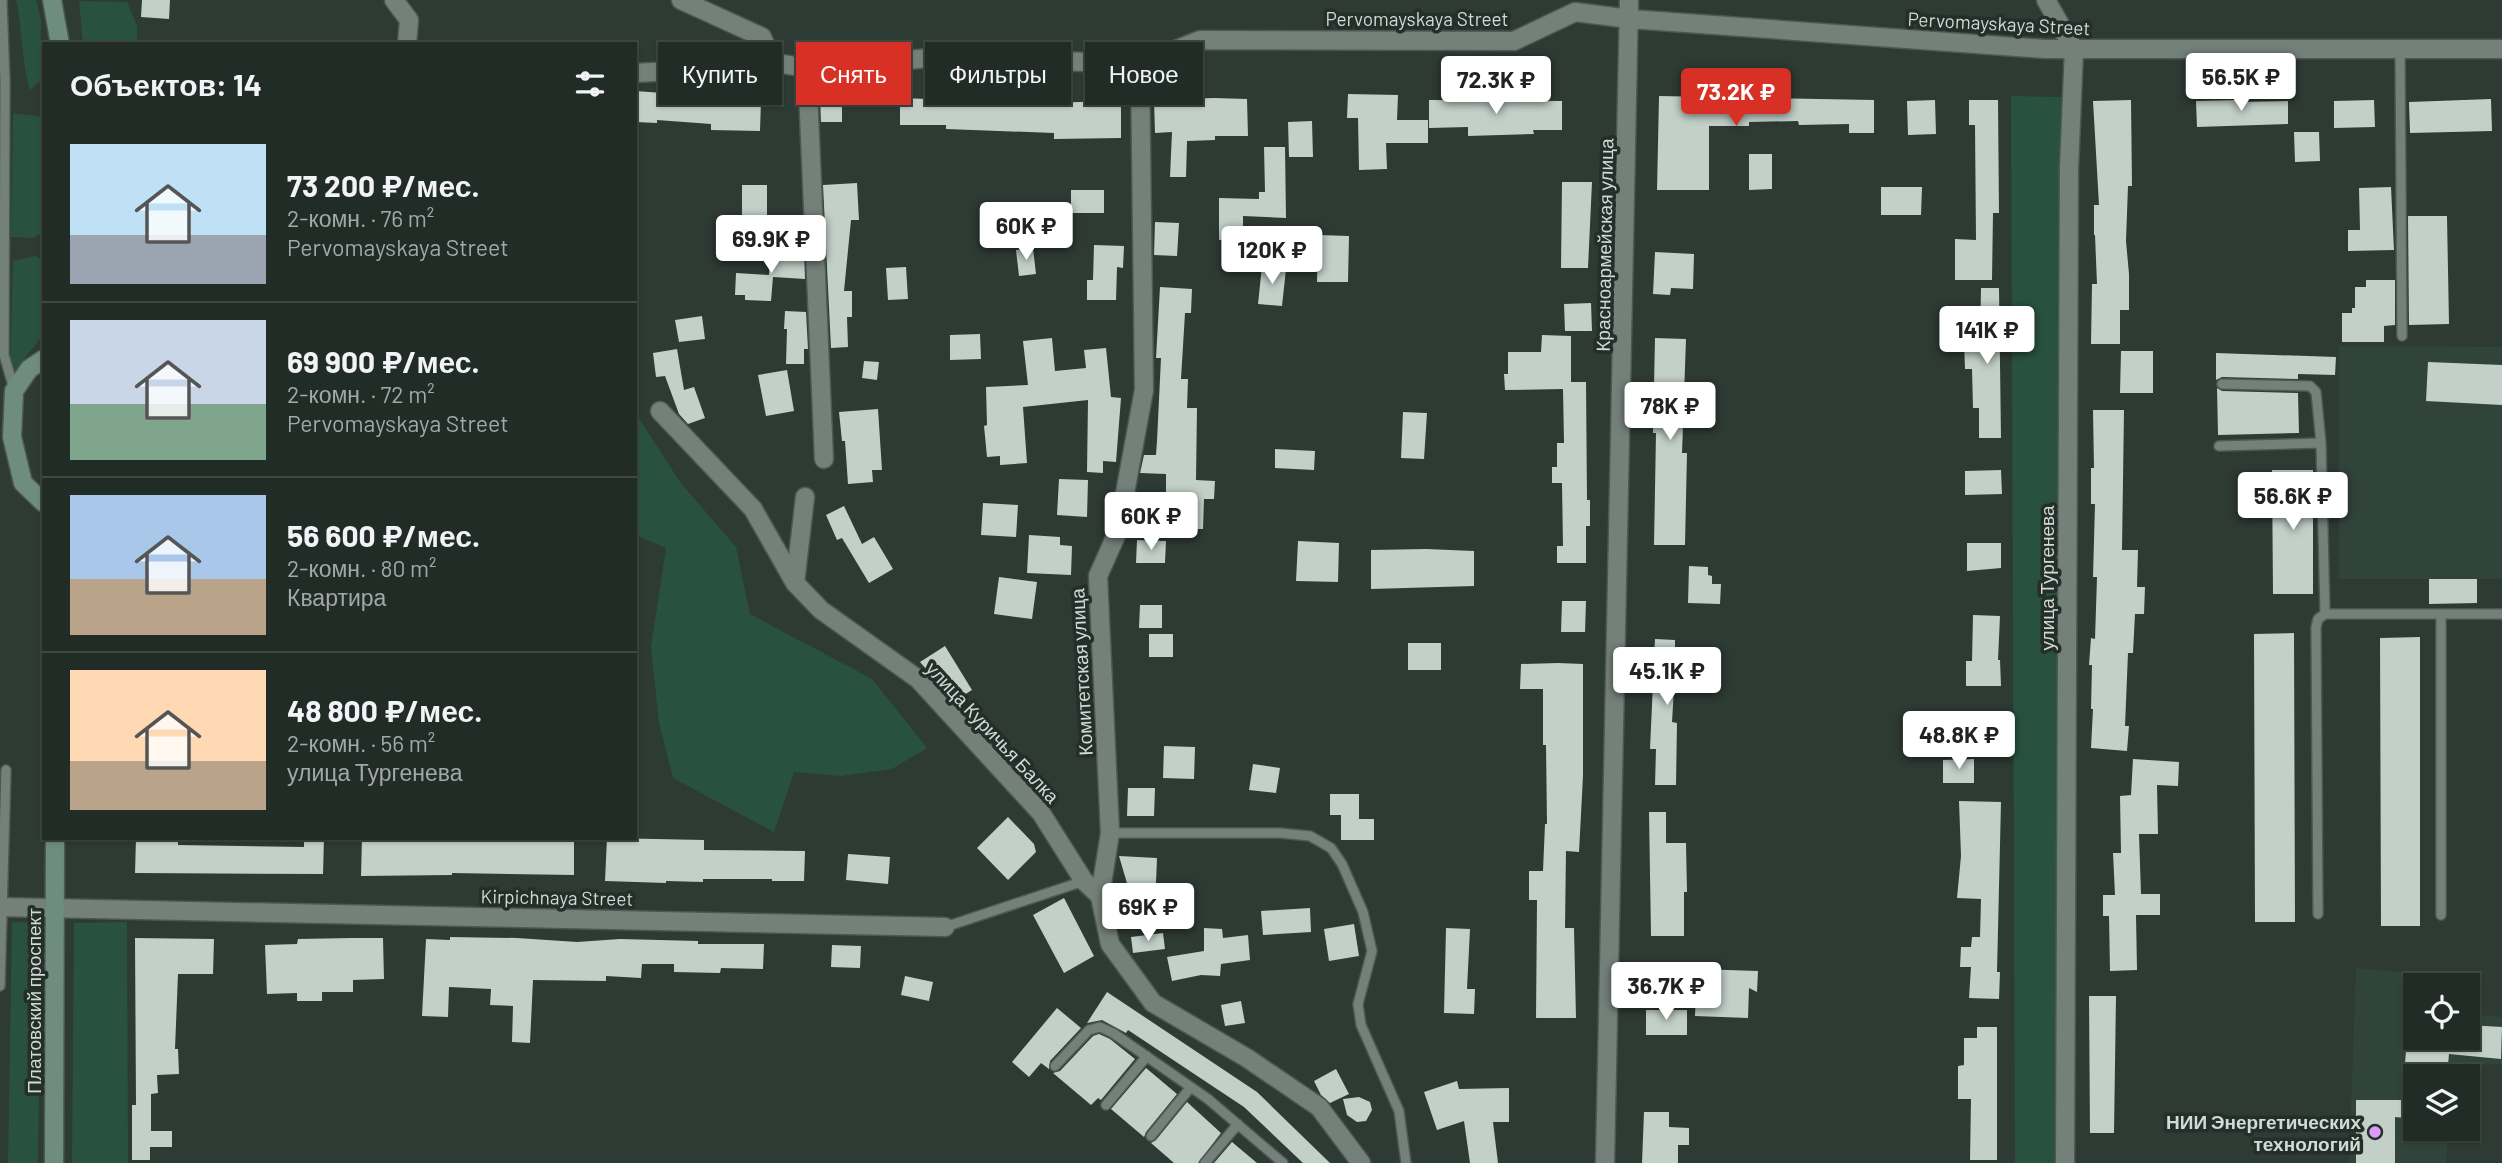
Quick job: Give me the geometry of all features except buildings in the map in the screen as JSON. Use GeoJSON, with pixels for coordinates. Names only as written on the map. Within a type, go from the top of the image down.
{"type":"FeatureCollection","features":[{"type":"Feature","properties":{"kind":"main road"},"geometry":{"type":"LineString","coordinates":[[52,0],[60,42]]}},
{"type":"Feature","properties":{"kind":"main road"},"geometry":{"type":"LineString","coordinates":[[42,360],[29,369],[14,391],[12,437],[23,483],[42,501]]}},
{"type":"Feature","properties":{"kind":"main road","name":"Платовский проспект"},"geometry":{"type":"LineString","coordinates":[[54,1163],[55,840]]}},
{"type":"Feature","properties":{"kind":"street"},"geometry":{"type":"LineString","coordinates":[[394,0],[409,20],[407,42]]}},
{"type":"Feature","properties":{"kind":"street"},"geometry":{"type":"LineString","coordinates":[[681,0],[762,37],[764,42]]}},
{"type":"Feature","properties":{"kind":"street","name":"Красноармейская улица"},"geometry":{"type":"LineString","coordinates":[[1605,1163],[1629,0]]}},
{"type":"Feature","properties":{"kind":"street"},"geometry":{"type":"LineString","coordinates":[[2046,0],[2074,49]]}},
{"type":"Feature","properties":{"kind":"street","name":"Pervomayskaya Street"},"geometry":{"type":"LineString","coordinates":[[1195,42],[1514,41],[1575,12],[1630,19],[2031,48],[2502,49]]}},
{"type":"Feature","properties":{"kind":"street","name":"улица Тургенева"},"geometry":{"type":"LineString","coordinates":[[2065,1163],[2069,169],[2074,49]]}},
{"type":"Feature","properties":{"kind":"street","name":"Pervomayskaya Street"},"geometry":{"type":"LineString","coordinates":[[911,60],[943,57],[1085,62]]}},
{"type":"Feature","properties":{"kind":"street","name":"Pervomayskaya Street"},"geometry":{"type":"LineString","coordinates":[[637,74],[658,72]]}},
{"type":"Feature","properties":{"kind":"street"},"geometry":{"type":"LineString","coordinates":[[809,105],[824,459]]}},
{"type":"Feature","properties":{"kind":"street","name":"Комитетская улица"},"geometry":{"type":"LineString","coordinates":[[1141,105],[1144,390],[1118,531],[1098,576],[1110,833],[1100,896],[1110,944],[1153,1003],[1247,1058],[1319,1107],[1361,1163]]}},
{"type":"Feature","properties":{"kind":"street","name":"улица Куричья Балка"},"geometry":{"type":"LineString","coordinates":[[660,411],[753,509],[795,583],[821,610],[918,679],[1041,813],[1084,881]]}},
{"type":"Feature","properties":{"kind":"street"},"geometry":{"type":"LineString","coordinates":[[795,583],[805,497]]}},
{"type":"Feature","properties":{"kind":"street"},"geometry":{"type":"LineString","coordinates":[[1084,881],[1100,896]]}},
{"type":"Feature","properties":{"kind":"street","name":"Kirpichnaya Street"},"geometry":{"type":"LineString","coordinates":[[1,907],[945,927]]}},
{"type":"Feature","properties":{"kind":"lane"},"geometry":{"type":"LineString","coordinates":[[2,0],[5,82],[4,355],[14,391]]}},
{"type":"Feature","properties":{"kind":"lane"},"geometry":{"type":"LineString","coordinates":[[2400,49],[2402,336]]}},
{"type":"Feature","properties":{"kind":"lane"},"geometry":{"type":"LineString","coordinates":[[2222,384],[2311,386],[2316,392],[2321,443],[2325,614]]}},
{"type":"Feature","properties":{"kind":"lane"},"geometry":{"type":"LineString","coordinates":[[2219,446],[2321,443]]}},
{"type":"Feature","properties":{"kind":"lane"},"geometry":{"type":"LineString","coordinates":[[2318,914],[2318,619],[2325,614],[2502,614]]}},
{"type":"Feature","properties":{"kind":"lane"},"geometry":{"type":"LineString","coordinates":[[2441,614],[2441,915]]}},
{"type":"Feature","properties":{"kind":"lane"},"geometry":{"type":"LineString","coordinates":[[0,986],[6,770]]}},
{"type":"Feature","properties":{"kind":"lane"},"geometry":{"type":"LineString","coordinates":[[1110,833],[1280,833],[1310,836],[1331,849],[1342,864],[1363,912],[1372,951],[1358,1004],[1361,1025],[1399,1111],[1406,1163]]}},
{"type":"Feature","properties":{"kind":"lane","name":"Kirpichnaya Street"},"geometry":{"type":"LineString","coordinates":[[945,927],[1084,881]]}},
{"type":"Feature","properties":{"kind":"lane"},"geometry":{"type":"LineString","coordinates":[[1055,1066],[1089,1030],[1100,1027],[1113,1033],[1191,1087],[1283,1163]]}},
{"type":"Feature","properties":{"kind":"lane"},"geometry":{"type":"LineString","coordinates":[[1106,1105],[1147,1056]]}},
{"type":"Feature","properties":{"kind":"lane"},"geometry":{"type":"LineString","coordinates":[[1151,1136],[1191,1087]]}},
{"type":"Feature","properties":{"kind":"lane"},"geometry":{"type":"LineString","coordinates":[[1205,1163],[1238,1124]]}},
{"type":"Feature","properties":{"kind":"shaded area"},"geometry":{"type":"Polygon","coordinates":[[[2339,346],[2502,347],[2502,579],[2339,579],[2339,346]]]}},
{"type":"Feature","properties":{"kind":"shaded area"},"geometry":{"type":"Polygon","coordinates":[[[2356,968],[2414,973],[2403,973],[2403,1050],[2480,1050],[2480,1015],[2502,1017],[2502,1064],[2403,1064],[2403,1141],[2447,1141],[2446,1163],[2349,1163],[2356,968]]]}},
{"type":"Feature","properties":{"kind":"green space"},"geometry":{"type":"Polygon","coordinates":[[[16,0],[36,0],[41,20],[40,81],[30,90],[25,68],[16,0]]]}},
{"type":"Feature","properties":{"kind":"green space"},"geometry":{"type":"Polygon","coordinates":[[[79,1],[127,2],[137,26],[137,42],[83,42],[79,1]]]}},
{"type":"Feature","properties":{"kind":"green space"},"geometry":{"type":"Polygon","coordinates":[[[2011,96],[2062,97],[2058,1163],[2015,1163],[2011,96]]]}},
{"type":"Feature","properties":{"kind":"green space"},"geometry":{"type":"Polygon","coordinates":[[[13,113],[42,117],[42,233],[33,238],[11,237],[13,113]]]}},
{"type":"Feature","properties":{"kind":"green space"},"geometry":{"type":"Polygon","coordinates":[[[35,256],[42,260],[42,336],[10,376],[13,261],[35,256]]]}},
{"type":"Feature","properties":{"kind":"green space"},"geometry":{"type":"Polygon","coordinates":[[[637,415],[680,482],[736,547],[750,614],[872,679],[927,748],[892,769],[841,776],[794,772],[774,832],[673,778],[659,723],[651,647],[666,548],[637,536],[637,415]]]}},
{"type":"Feature","properties":{"kind":"green space"},"geometry":{"type":"Polygon","coordinates":[[[12,922],[41,923],[38,1163],[8,1163],[12,922]]]}},
{"type":"Feature","properties":{"kind":"green space"},"geometry":{"type":"Polygon","coordinates":[[[127,922],[128,1163],[72,1163],[74,923],[127,922]]]}},
{"type":"Feature","properties":{"kind":"place","name":"НИИ Энергетических технологий"},"geometry":{"type":"Point","coordinates":[2375,1132]}}]}
